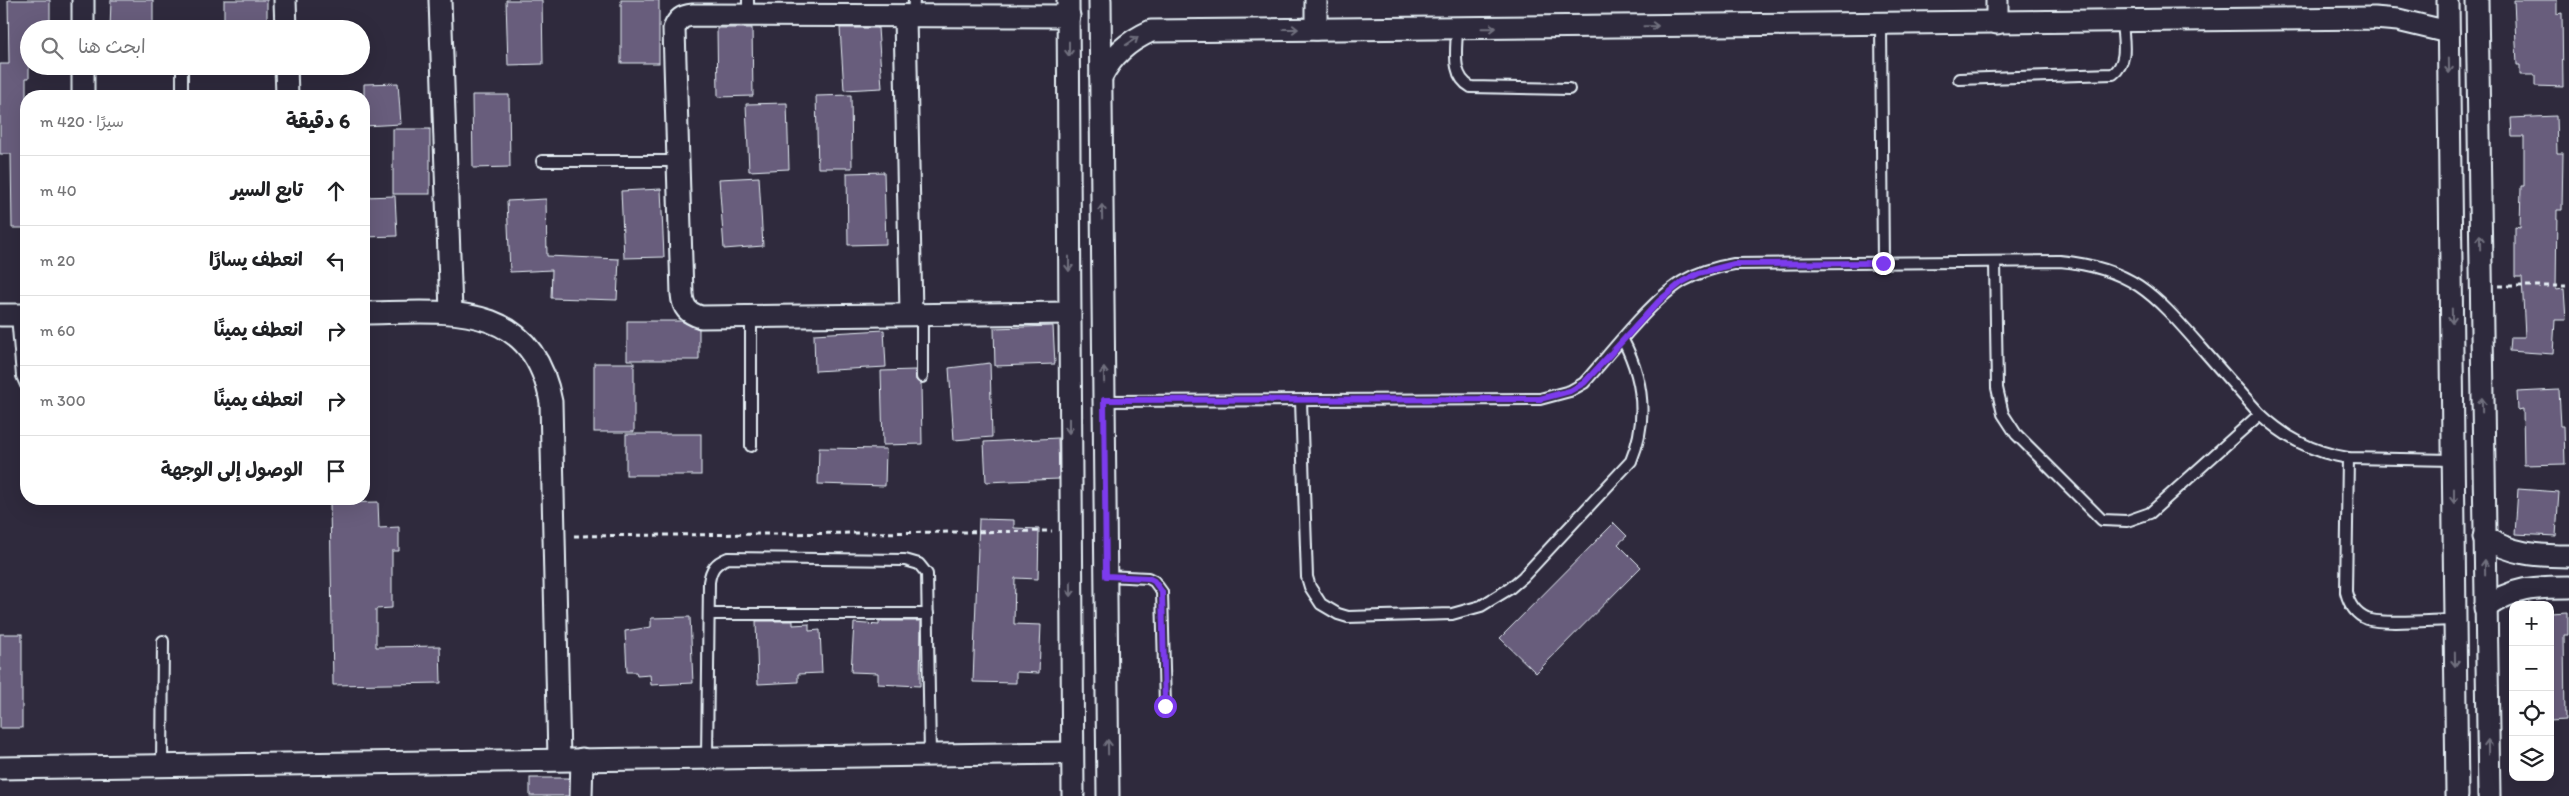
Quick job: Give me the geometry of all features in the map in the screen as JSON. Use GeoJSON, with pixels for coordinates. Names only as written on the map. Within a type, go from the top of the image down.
{"type":"FeatureCollection","features":[{"type":"Feature","properties":{"kind":"street"},"geometry":{"type":"LineString","coordinates":[[83,0],[83,20]]}},
{"type":"Feature","properties":{"kind":"street"},"geometry":{"type":"LineString","coordinates":[[285,0],[286,20]]}},
{"type":"Feature","properties":{"kind":"street"},"geometry":{"type":"LineString","coordinates":[[440,0],[451,312]]}},
{"type":"Feature","properties":{"kind":"street"},"geometry":{"type":"LineString","coordinates":[[1100,0],[1108,796]]}},
{"type":"Feature","properties":{"kind":"street"},"geometry":{"type":"LineString","coordinates":[[1316,0],[1316,29]]}},
{"type":"Feature","properties":{"kind":"street"},"geometry":{"type":"LineString","coordinates":[[1997,0],[1997,23]]}},
{"type":"Feature","properties":{"kind":"street"},"geometry":{"type":"LineString","coordinates":[[2448,0],[2457,796]]}},
{"type":"Feature","properties":{"kind":"street"},"geometry":{"type":"LineString","coordinates":[[2477,0],[2489,796]]}},
{"type":"Feature","properties":{"kind":"street"},"geometry":{"type":"LineString","coordinates":[[1068,313],[701,317],[690,314],[683,305],[674,29],[677,21],[684,16],[748,8],[911,11],[1068,8],[1068,313],[1073,796]]}},
{"type":"Feature","properties":{"kind":"street"},"geometry":{"type":"LineString","coordinates":[[911,11],[916,314]]}},
{"type":"Feature","properties":{"kind":"street"},"geometry":{"type":"LineString","coordinates":[[1100,78],[1109,62],[1121,49],[1134,38],[1150,31],[2374,18],[2398,20],[2448,32]]}},
{"type":"Feature","properties":{"kind":"street"},"geometry":{"type":"LineString","coordinates":[[83,75],[83,90]]}},
{"type":"Feature","properties":{"kind":"street"},"geometry":{"type":"LineString","coordinates":[[286,75],[287,90]]}},
{"type":"Feature","properties":{"kind":"street"},"geometry":{"type":"LineString","coordinates":[[2451,278],[2481,282]]}},
{"type":"Feature","properties":{"kind":"street"},"geometry":{"type":"LineString","coordinates":[[370,313],[451,312],[480,316],[506,329],[528,348],[543,374],[551,402],[559,759]]}},
{"type":"Feature","properties":{"kind":"street"},"geometry":{"type":"LineString","coordinates":[[2484,537],[2501,547],[2519,554],[2569,556]]}},
{"type":"Feature","properties":{"kind":"street"},"geometry":{"type":"LineString","coordinates":[[2545,587],[2541,571],[2546,556]]}},
{"type":"Feature","properties":{"kind":"street"},"geometry":{"type":"LineString","coordinates":[[2485,608],[2501,596],[2519,590],[2569,587]]}},
{"type":"Feature","properties":{"kind":"street"},"geometry":{"type":"LineString","coordinates":[[2456,699],[2487,700]]}},
{"type":"Feature","properties":{"kind":"street"},"geometry":{"type":"LineString","coordinates":[[0,768],[1072,753]]}},
{"type":"Feature","properties":{"kind":"street"},"geometry":{"type":"LineString","coordinates":[[581,796],[582,759]]}},
{"type":"Feature","properties":{"kind":"lane"},"geometry":{"type":"LineString","coordinates":[[1959,79],[2113,74],[2119,70],[2123,59],[2122,22]]}},
{"type":"Feature","properties":{"kind":"lane"},"geometry":{"type":"LineString","coordinates":[[1881,24],[1883,263]]}},
{"type":"Feature","properties":{"kind":"lane"},"geometry":{"type":"LineString","coordinates":[[1457,28],[1457,68],[1462,81],[1471,87],[1569,88]]}},
{"type":"Feature","properties":{"kind":"lane"},"geometry":{"type":"LineString","coordinates":[[182,75],[182,90]]}},
{"type":"Feature","properties":{"kind":"lane"},"geometry":{"type":"LineString","coordinates":[[542,161],[678,162]]}},
{"type":"Feature","properties":{"kind":"lane"},"geometry":{"type":"LineString","coordinates":[[1995,262],[1997,388],[2003,414],[2016,434],[2102,520],[2127,520],[2150,513],[2260,414]]}},
{"type":"Feature","properties":{"kind":"lane"},"geometry":{"type":"LineString","coordinates":[[1104,400],[1540,399],[1570,391],[1584,383],[1670,291],[1699,273],[1716,267],[1734,264],[2081,263],[2109,271],[2132,281],[2159,300],[2260,414],[2276,428],[2302,445],[2332,456],[2348,458],[2453,460]]}},
{"type":"Feature","properties":{"kind":"lane"},"geometry":{"type":"LineString","coordinates":[[916,314],[922,377]]}},
{"type":"Feature","properties":{"kind":"lane"},"geometry":{"type":"LineString","coordinates":[[14,315],[20,361]]}},
{"type":"Feature","properties":{"kind":"lane"},"geometry":{"type":"LineString","coordinates":[[751,316],[751,446]]}},
{"type":"Feature","properties":{"kind":"lane"},"geometry":{"type":"LineString","coordinates":[[1301,401],[1307,577],[1315,596],[1329,610],[1348,617],[1452,614],[1480,606],[1509,589],[1631,462],[1640,436],[1642,406],[1637,372],[1623,340]]}},
{"type":"Feature","properties":{"kind":"lane"},"geometry":{"type":"LineString","coordinates":[[2348,458],[2346,592],[2351,606],[2361,616],[2374,620],[2454,620]]}},
{"type":"Feature","properties":{"kind":"lane"},"geometry":{"type":"LineString","coordinates":[[707,757],[711,571],[718,562],[728,558],[912,562],[918,564],[927,574],[930,755]]}},
{"type":"Feature","properties":{"kind":"lane"},"geometry":{"type":"LineString","coordinates":[[1106,576],[1148,578],[1154,581],[1162,592],[1165,706]]}},
{"type":"Feature","properties":{"kind":"lane"},"geometry":{"type":"LineString","coordinates":[[709,614],[928,614]]}},
{"type":"Feature","properties":{"kind":"lane"},"geometry":{"type":"LineString","coordinates":[[162,767],[163,641]]}},
{"type":"Feature","properties":{"kind":"path"},"geometry":{"type":"LineString","coordinates":[[2481,282],[2569,286]]}},
{"type":"Feature","properties":{"kind":"path"},"geometry":{"type":"LineString","coordinates":[[554,537],[1070,530]]}},
{"type":"Feature","properties":{"kind":"building"},"geometry":{"type":"Polygon","coordinates":[[[8,0],[50,0],[50,20],[20,20],[20,75],[29,75],[29,78],[26,78],[26,90],[20,90],[20,228],[12,228],[11,154],[0,154],[0,64],[9,64],[8,0]]]}},
{"type":"Feature","properties":{"kind":"building"},"geometry":{"type":"Polygon","coordinates":[[[111,0],[153,0],[153,20],[110,20],[111,0]]]}},
{"type":"Feature","properties":{"kind":"building"},"geometry":{"type":"Polygon","coordinates":[[[224,0],[267,0],[267,20],[224,20],[224,0]]]}},
{"type":"Feature","properties":{"kind":"building"},"geometry":{"type":"Polygon","coordinates":[[[506,0],[542,0],[543,64],[508,65],[506,0]]]}},
{"type":"Feature","properties":{"kind":"building"},"geometry":{"type":"Polygon","coordinates":[[[621,0],[659,0],[659,63],[621,63],[621,0]]]}},
{"type":"Feature","properties":{"kind":"building"},"geometry":{"type":"Polygon","coordinates":[[[2514,0],[2557,0],[2557,14],[2562,13],[2563,87],[2535,86],[2535,75],[2520,75],[2520,65],[2517,65],[2514,0]]]}},
{"type":"Feature","properties":{"kind":"building"},"geometry":{"type":"Polygon","coordinates":[[[717,28],[752,28],[753,96],[718,97],[717,28]]]}},
{"type":"Feature","properties":{"kind":"building"},"geometry":{"type":"Polygon","coordinates":[[[840,28],[878,28],[882,88],[844,90],[840,28]]]}},
{"type":"Feature","properties":{"kind":"building"},"geometry":{"type":"Polygon","coordinates":[[[398,83],[401,124],[370,126],[370,90],[364,90],[364,84],[398,83]]]}},
{"type":"Feature","properties":{"kind":"building"},"geometry":{"type":"Polygon","coordinates":[[[472,95],[509,95],[510,167],[473,168],[472,95]]]}},
{"type":"Feature","properties":{"kind":"building"},"geometry":{"type":"Polygon","coordinates":[[[851,95],[852,168],[818,168],[816,96],[851,95]]]}},
{"type":"Feature","properties":{"kind":"building"},"geometry":{"type":"Polygon","coordinates":[[[787,103],[789,169],[749,171],[746,104],[787,103]]]}},
{"type":"Feature","properties":{"kind":"building"},"geometry":{"type":"Polygon","coordinates":[[[2556,116],[2557,153],[2563,153],[2562,210],[2557,210],[2556,290],[2564,289],[2566,320],[2555,320],[2553,354],[2509,351],[2510,337],[2525,337],[2522,277],[2515,277],[2515,227],[2520,228],[2521,186],[2524,186],[2524,137],[2512,137],[2511,118],[2556,116]]]}},
{"type":"Feature","properties":{"kind":"building"},"geometry":{"type":"Polygon","coordinates":[[[393,129],[430,129],[430,194],[393,194],[393,129]]]}},
{"type":"Feature","properties":{"kind":"building"},"geometry":{"type":"Polygon","coordinates":[[[884,172],[886,244],[848,245],[847,173],[884,172]]]}},
{"type":"Feature","properties":{"kind":"building"},"geometry":{"type":"Polygon","coordinates":[[[759,177],[763,246],[724,249],[719,179],[759,177]]]}},
{"type":"Feature","properties":{"kind":"building"},"geometry":{"type":"Polygon","coordinates":[[[661,189],[664,257],[624,258],[621,191],[661,189]]]}},
{"type":"Feature","properties":{"kind":"building"},"geometry":{"type":"Polygon","coordinates":[[[395,196],[397,236],[370,237],[370,197],[395,196]]]}},
{"type":"Feature","properties":{"kind":"building"},"geometry":{"type":"Polygon","coordinates":[[[546,199],[547,256],[619,259],[617,300],[551,298],[552,270],[510,272],[507,201],[546,199]]]}},
{"type":"Feature","properties":{"kind":"building"},"geometry":{"type":"Polygon","coordinates":[[[627,321],[681,321],[699,329],[699,360],[627,360],[627,321]]]}},
{"type":"Feature","properties":{"kind":"building"},"geometry":{"type":"Polygon","coordinates":[[[1053,326],[1055,364],[995,366],[994,328],[1053,326]]]}},
{"type":"Feature","properties":{"kind":"building"},"geometry":{"type":"Polygon","coordinates":[[[884,330],[886,367],[815,371],[814,334],[884,330]]]}},
{"type":"Feature","properties":{"kind":"building"},"geometry":{"type":"Polygon","coordinates":[[[594,363],[634,363],[634,432],[594,432],[594,363]]]}},
{"type":"Feature","properties":{"kind":"building"},"geometry":{"type":"Polygon","coordinates":[[[990,363],[992,437],[954,440],[949,368],[990,363]]]}},
{"type":"Feature","properties":{"kind":"building"},"geometry":{"type":"Polygon","coordinates":[[[915,370],[916,380],[921,384],[922,444],[883,445],[881,371],[915,370]]]}},
{"type":"Feature","properties":{"kind":"building"},"geometry":{"type":"Polygon","coordinates":[[[2559,390],[2561,426],[2564,426],[2565,464],[2524,465],[2523,409],[2518,410],[2517,392],[2559,390]]]}},
{"type":"Feature","properties":{"kind":"building"},"geometry":{"type":"Polygon","coordinates":[[[626,434],[701,434],[701,475],[626,475],[626,434]]]}},
{"type":"Feature","properties":{"kind":"building"},"geometry":{"type":"Polygon","coordinates":[[[1058,438],[1059,479],[986,482],[984,442],[1058,438]]]}},
{"type":"Feature","properties":{"kind":"building"},"geometry":{"type":"Polygon","coordinates":[[[819,448],[886,449],[885,486],[818,484],[819,448]]]}},
{"type":"Feature","properties":{"kind":"building"},"geometry":{"type":"Polygon","coordinates":[[[2518,489],[2559,492],[2556,536],[2515,534],[2518,489]]]}},
{"type":"Feature","properties":{"kind":"building"},"geometry":{"type":"Polygon","coordinates":[[[370,502],[378,502],[379,528],[399,527],[399,551],[392,551],[392,608],[376,609],[376,647],[440,646],[441,683],[333,685],[330,505],[370,505],[370,502]]]}},
{"type":"Feature","properties":{"kind":"building"},"geometry":{"type":"Polygon","coordinates":[[[979,519],[1014,520],[1014,528],[1039,529],[1038,579],[1015,578],[1014,624],[1041,625],[1039,673],[1016,672],[1016,683],[973,682],[979,519]]]}},
{"type":"Feature","properties":{"kind":"building"},"geometry":{"type":"Polygon","coordinates":[[[1614,523],[1627,536],[1618,544],[1641,567],[1536,673],[1500,638],[1614,523]]]}},
{"type":"Feature","properties":{"kind":"building"},"geometry":{"type":"Polygon","coordinates":[[[2568,612],[2568,635],[2564,635],[2565,720],[2554,721],[2554,646],[2554,613],[2568,612]]]}},
{"type":"Feature","properties":{"kind":"building"},"geometry":{"type":"Polygon","coordinates":[[[690,617],[693,683],[651,685],[650,675],[637,676],[636,672],[627,672],[625,631],[651,627],[651,618],[690,617]]]}},
{"type":"Feature","properties":{"kind":"building"},"geometry":{"type":"Polygon","coordinates":[[[756,621],[793,621],[793,625],[809,624],[809,631],[820,630],[822,673],[798,674],[798,682],[758,684],[756,621]]]}},
{"type":"Feature","properties":{"kind":"building"},"geometry":{"type":"Polygon","coordinates":[[[879,621],[921,621],[920,686],[878,684],[878,673],[851,672],[854,623],[879,625],[879,621]]]}},
{"type":"Feature","properties":{"kind":"building"},"geometry":{"type":"Polygon","coordinates":[[[0,634],[22,634],[22,728],[0,728],[0,634]]]}},
{"type":"Feature","properties":{"kind":"building"},"geometry":{"type":"Polygon","coordinates":[[[530,778],[569,778],[569,796],[530,796],[530,778]]]}},
{"type":"Feature","properties":{"kind":"route"},"geometry":{"type":"LineString","coordinates":[[1165,706],[1162,592],[1154,581],[1142,576],[1106,576],[1104,400],[1525,401],[1540,399],[1570,391],[1584,383],[1659,301],[1682,282],[1699,273],[1716,267],[1734,264],[1883,263]]}}]}
